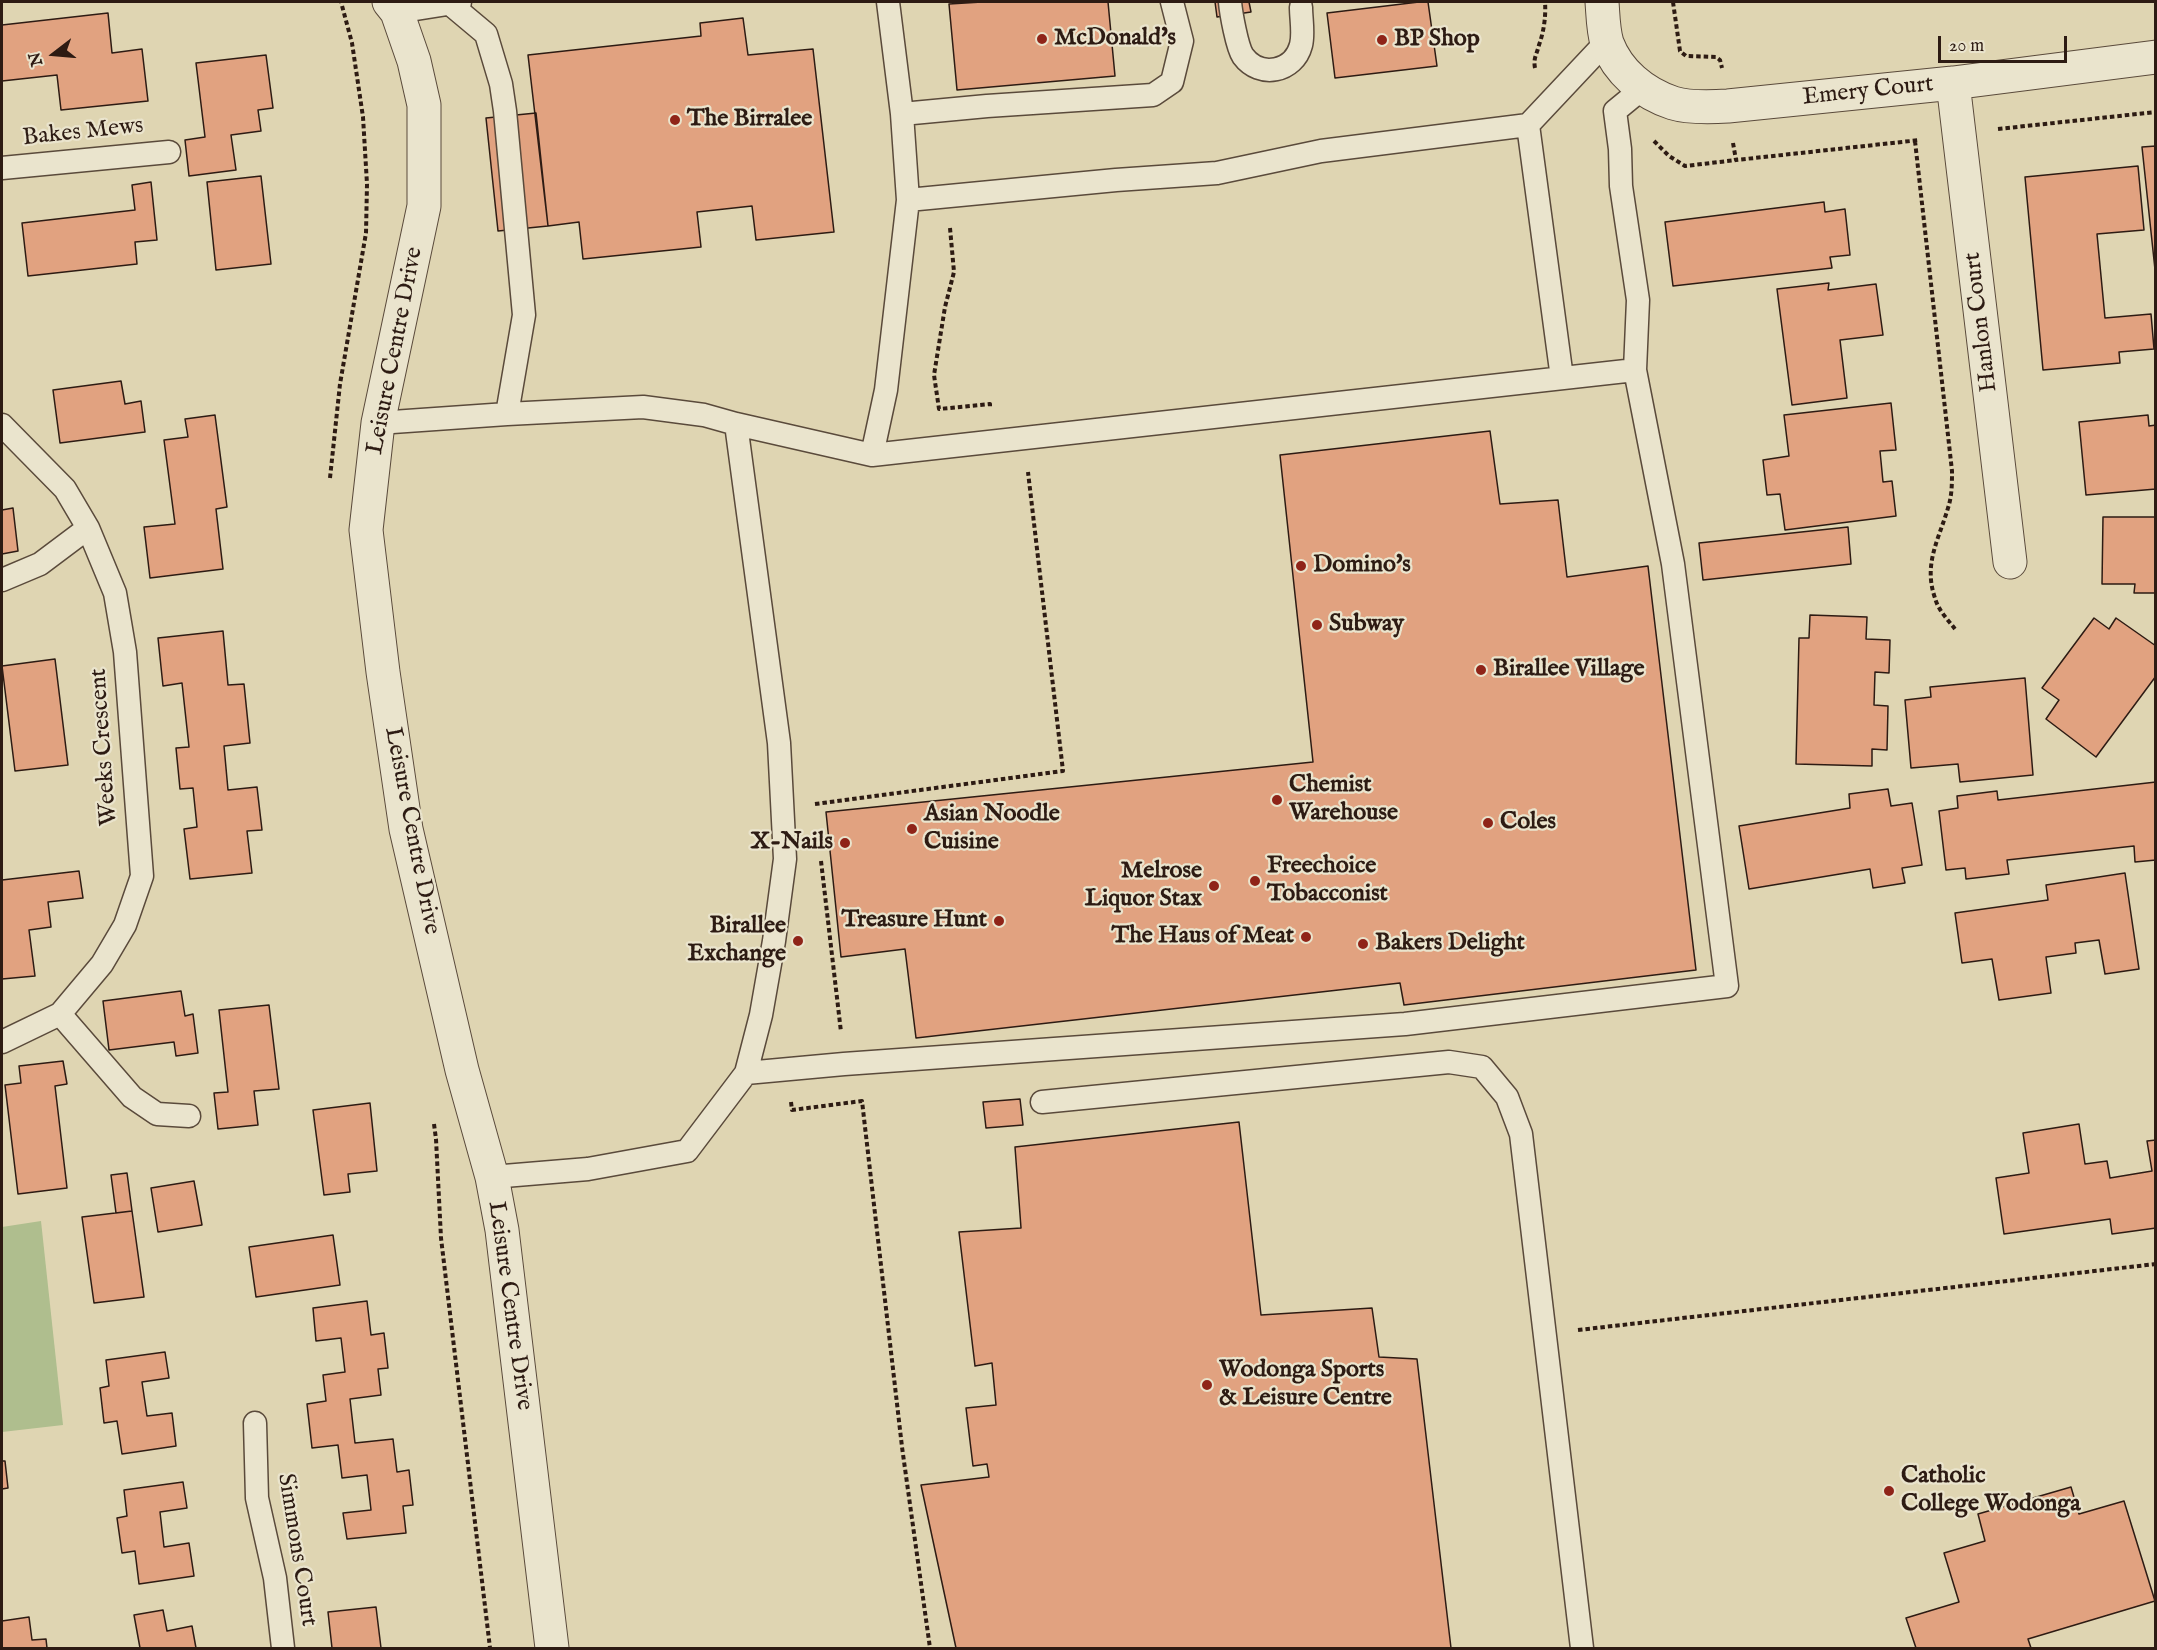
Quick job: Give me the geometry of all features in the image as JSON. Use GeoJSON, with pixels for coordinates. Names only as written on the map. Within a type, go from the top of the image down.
{"type":"FeatureCollection","features":[{"type":"Feature","properties":{"kind":"street","name":"Emery Court"},"geometry":{"type":"LineString","coordinates":[[1602,2],[1607,41],[1621,69],[1643,88],[1674,104],[1714,107],[1953,83],[2156,57]]}},
{"type":"Feature","properties":{"kind":"street","name":"Leisure Centre Drive"},"geometry":{"type":"LineString","coordinates":[[395,5],[414,61],[424,105],[424,206],[378,423],[366,530],[383,672],[406,830],[462,1070],[492,1177],[503,1242],[552,1648]]}},
{"type":"Feature","properties":{"kind":"street","name":"Hanlon Court"},"geometry":{"type":"LineString","coordinates":[[1953,83],[2010,562]]}},
{"type":"Feature","properties":{"kind":"lane"},"geometry":{"type":"LineString","coordinates":[[395,5],[455,2],[486,34],[501,84],[524,315],[507,414]]}},
{"type":"Feature","properties":{"kind":"lane"},"geometry":{"type":"LineString","coordinates":[[872,455],[886,390],[908,200],[902,114],[888,2]]}},
{"type":"Feature","properties":{"kind":"lane"},"geometry":{"type":"LineString","coordinates":[[902,114],[1153,95],[1172,82],[1182,41],[1172,2]]}},
{"type":"Feature","properties":{"kind":"lane"},"geometry":{"type":"LineString","coordinates":[[1230,2],[1243,55],[1257,68],[1273,71],[1291,64],[1301,45],[1301,7]]}},
{"type":"Feature","properties":{"kind":"lane"},"geometry":{"type":"LineString","coordinates":[[908,200],[1116,180],[1217,173],[1321,151],[1528,125],[1607,41]]}},
{"type":"Feature","properties":{"kind":"lane"},"geometry":{"type":"LineString","coordinates":[[746,1073],[1405,1024],[1727,986],[1673,564],[1635,370],[1638,300],[1621,186],[1616,111],[1643,88]]}},
{"type":"Feature","properties":{"kind":"lane"},"geometry":{"type":"LineString","coordinates":[[1528,125],[1562,378]]}},
{"type":"Feature","properties":{"kind":"lane","name":"Bakes Mews"},"geometry":{"type":"LineString","coordinates":[[2,168],[170,152]]}},
{"type":"Feature","properties":{"kind":"lane"},"geometry":{"type":"LineString","coordinates":[[378,423],[643,407],[704,415],[872,455],[1635,370]]}},
{"type":"Feature","properties":{"kind":"lane"},"geometry":{"type":"LineString","coordinates":[[492,1177],[588,1169],[687,1151],[746,1073],[761,1015],[785,858],[779,743],[736,424]]}},
{"type":"Feature","properties":{"kind":"lane","name":"Weeks Crescent"},"geometry":{"type":"LineString","coordinates":[[2,425],[65,489],[88,528],[115,593],[125,652],[142,876],[124,925],[107,954],[60,1014],[2,1042]]}},
{"type":"Feature","properties":{"kind":"lane"},"geometry":{"type":"LineString","coordinates":[[2,580],[40,564],[88,528]]}},
{"type":"Feature","properties":{"kind":"lane"},"geometry":{"type":"LineString","coordinates":[[60,1014],[132,1097],[157,1114],[189,1116]]}},
{"type":"Feature","properties":{"kind":"lane"},"geometry":{"type":"LineString","coordinates":[[1042,1102],[1449,1062],[1482,1067],[1507,1097],[1521,1134],[1582,1648]]}},
{"type":"Feature","properties":{"kind":"lane","name":"Simmons Court"},"geometry":{"type":"LineString","coordinates":[[255,1423],[257,1498],[276,1578],[284,1648]]}},
{"type":"Feature","properties":{"kind":"path"},"geometry":{"type":"LineString","coordinates":[[1545,2],[1545,19],[1539,46],[1534,56],[1534,65],[1536,72],[1555,96]]}},
{"type":"Feature","properties":{"kind":"path"},"geometry":{"type":"LineString","coordinates":[[1915,141],[1952,471],[1950,499],[1932,555],[1931,577],[1935,598],[1955,629]]}},
{"type":"Feature","properties":{"kind":"path"},"geometry":{"type":"LineString","coordinates":[[816,816],[814,804],[1063,771],[1054,710]]}},
{"type":"Feature","properties":{"kind":"path"},"geometry":{"type":"LineString","coordinates":[[820,851],[844,1064]]}},
{"type":"Feature","properties":{"kind":"path"},"geometry":{"type":"LineString","coordinates":[[862,1101],[903,1447],[930,1648]]}},
{"type":"Feature","properties":{"kind":"path"},"geometry":{"type":"LineString","coordinates":[[1545,1334],[2156,1264]]}},
{"type":"Feature","properties":{"kind":"green space"},"geometry":{"type":"Polygon","coordinates":[[[41,1221],[63,1425],[2,1432],[2,1227],[41,1221]]]}},
{"type":"Feature","properties":{"kind":"building"},"geometry":{"type":"Polygon","coordinates":[[[1108,2],[1115,76],[957,90],[949,4],[1108,2]]]}},
{"type":"Feature","properties":{"kind":"building"},"geometry":{"type":"Polygon","coordinates":[[[1215,2],[1249,2],[1251,12],[1217,17],[1215,2]]]}},
{"type":"Feature","properties":{"kind":"building","name":"BP Shop"},"geometry":{"type":"Polygon","coordinates":[[[1428,2],[1437,66],[1335,78],[1327,13],[1428,2]]]}},
{"type":"Feature","properties":{"kind":"building"},"geometry":{"type":"Polygon","coordinates":[[[108,13],[112,53],[142,49],[148,101],[61,110],[57,75],[2,81],[2,25],[108,13]]]}},
{"type":"Feature","properties":{"kind":"building"},"geometry":{"type":"Polygon","coordinates":[[[743,18],[748,55],[813,49],[834,232],[756,240],[752,206],[697,212],[701,247],[583,259],[579,222],[548,226],[528,55],[701,36],[700,23],[743,18]]]}},
{"type":"Feature","properties":{"kind":"building"},"geometry":{"type":"Polygon","coordinates":[[[266,55],[273,108],[258,110],[261,131],[231,135],[236,170],[189,176],[185,140],[205,137],[196,63],[266,55]]]}},
{"type":"Feature","properties":{"kind":"building"},"geometry":{"type":"Polygon","coordinates":[[[536,113],[548,226],[498,231],[486,118],[536,113]]]}},
{"type":"Feature","properties":{"kind":"building"},"geometry":{"type":"Polygon","coordinates":[[[2156,146],[2156,279],[2142,147],[2156,146]]]}},
{"type":"Feature","properties":{"kind":"building"},"geometry":{"type":"Polygon","coordinates":[[[2138,166],[2144,230],[2097,234],[2105,318],[2151,314],[2154,349],[2119,352],[2120,363],[2043,370],[2025,177],[2138,166]]]}},
{"type":"Feature","properties":{"kind":"building"},"geometry":{"type":"Polygon","coordinates":[[[261,176],[271,264],[216,270],[207,182],[261,176]]]}},
{"type":"Feature","properties":{"kind":"building"},"geometry":{"type":"Polygon","coordinates":[[[151,182],[157,240],[135,242],[137,264],[28,276],[22,223],[135,210],[132,185],[151,182]]]}},
{"type":"Feature","properties":{"kind":"building"},"geometry":{"type":"Polygon","coordinates":[[[1824,202],[1825,212],[1845,209],[1850,255],[1830,257],[1832,268],[1673,286],[1665,222],[1824,202]]]}},
{"type":"Feature","properties":{"kind":"building"},"geometry":{"type":"Polygon","coordinates":[[[1829,283],[1828,290],[1876,284],[1883,335],[1840,340],[1847,398],[1792,405],[1777,289],[1829,283]]]}},
{"type":"Feature","properties":{"kind":"building"},"geometry":{"type":"Polygon","coordinates":[[[121,381],[125,404],[141,401],[145,432],[60,443],[53,390],[121,381]]]}},
{"type":"Feature","properties":{"kind":"building"},"geometry":{"type":"Polygon","coordinates":[[[1891,403],[1896,450],[1880,451],[1883,482],[1892,481],[1896,516],[1785,530],[1780,494],[1767,495],[1763,460],[1789,456],[1784,415],[1891,403]]]}},
{"type":"Feature","properties":{"kind":"building"},"geometry":{"type":"Polygon","coordinates":[[[215,415],[227,507],[216,509],[223,569],[150,578],[144,527],[175,524],[164,440],[188,437],[185,419],[215,415]]]}},
{"type":"Feature","properties":{"kind":"building"},"geometry":{"type":"Polygon","coordinates":[[[2148,415],[2149,426],[2156,425],[2156,489],[2086,495],[2079,422],[2148,415]]]}},
{"type":"Feature","properties":{"kind":"building","name":"Birallee Village"},"geometry":{"type":"Polygon","coordinates":[[[1490,431],[1500,504],[1558,500],[1567,577],[1648,566],[1696,970],[1404,1005],[1400,983],[916,1038],[905,949],[841,957],[826,812],[1313,762],[1280,455],[1490,431]]]}},
{"type":"Feature","properties":{"kind":"building"},"geometry":{"type":"Polygon","coordinates":[[[13,508],[18,551],[2,554],[2,510],[13,508]]]}},
{"type":"Feature","properties":{"kind":"building"},"geometry":{"type":"Polygon","coordinates":[[[2103,517],[2156,517],[2156,593],[2134,593],[2135,584],[2102,584],[2103,517]]]}},
{"type":"Feature","properties":{"kind":"building"},"geometry":{"type":"Polygon","coordinates":[[[1848,527],[1851,564],[1703,580],[1699,543],[1848,527]]]}},
{"type":"Feature","properties":{"kind":"building"},"geometry":{"type":"Polygon","coordinates":[[[1810,615],[1867,617],[1866,639],[1890,640],[1889,673],[1875,672],[1874,705],[1888,706],[1887,750],[1872,749],[1872,766],[1796,764],[1799,638],[1809,638],[1810,615]]]}},
{"type":"Feature","properties":{"kind":"building"},"geometry":{"type":"Polygon","coordinates":[[[2094,618],[2109,629],[2116,618],[2156,646],[2156,676],[2096,757],[2046,719],[2059,700],[2042,688],[2094,618]]]}},
{"type":"Feature","properties":{"kind":"building"},"geometry":{"type":"Polygon","coordinates":[[[223,631],[228,685],[244,684],[250,743],[224,746],[228,790],[257,787],[262,830],[247,831],[252,873],[190,879],[184,829],[197,827],[193,788],[180,789],[176,748],[189,747],[182,683],[163,686],[158,638],[223,631]]]}},
{"type":"Feature","properties":{"kind":"building"},"geometry":{"type":"Polygon","coordinates":[[[55,659],[68,765],[15,771],[2,666],[55,659]]]}},
{"type":"Feature","properties":{"kind":"building"},"geometry":{"type":"Polygon","coordinates":[[[2025,678],[2033,775],[1960,782],[1958,764],[1911,768],[1905,700],[1931,697],[1930,687],[2025,678]]]}},
{"type":"Feature","properties":{"kind":"building"},"geometry":{"type":"Polygon","coordinates":[[[2156,782],[2156,860],[2135,862],[2134,846],[2007,860],[2009,874],[1966,879],[1965,868],[1946,870],[1939,811],[1958,808],[1957,796],[1997,791],[1998,800],[2156,782]]]}},
{"type":"Feature","properties":{"kind":"building"},"geometry":{"type":"Polygon","coordinates":[[[1888,789],[1891,806],[1912,803],[1922,865],[1902,868],[1905,883],[1873,888],[1870,869],[1749,889],[1739,826],[1850,808],[1849,794],[1888,789]]]}},
{"type":"Feature","properties":{"kind":"building"},"geometry":{"type":"Polygon","coordinates":[[[79,871],[83,898],[48,902],[51,927],[29,930],[35,976],[2,979],[2,880],[79,871]]]}},
{"type":"Feature","properties":{"kind":"building"},"geometry":{"type":"Polygon","coordinates":[[[2125,873],[2139,969],[2105,974],[2099,940],[2075,943],[2076,953],[2046,957],[2051,993],[1999,1000],[1992,959],[1962,963],[1955,913],[2048,900],[2046,885],[2125,873]]]}},
{"type":"Feature","properties":{"kind":"building"},"geometry":{"type":"Polygon","coordinates":[[[181,991],[185,1016],[193,1014],[198,1053],[176,1056],[174,1042],[109,1050],[103,1001],[181,991]]]}},
{"type":"Feature","properties":{"kind":"building"},"geometry":{"type":"Polygon","coordinates":[[[269,1005],[279,1089],[254,1091],[258,1125],[218,1129],[214,1093],[228,1092],[219,1010],[269,1005]]]}},
{"type":"Feature","properties":{"kind":"building"},"geometry":{"type":"Polygon","coordinates":[[[63,1061],[67,1084],[55,1086],[67,1188],[18,1194],[5,1085],[21,1083],[19,1066],[63,1061]]]}},
{"type":"Feature","properties":{"kind":"building"},"geometry":{"type":"Polygon","coordinates":[[[1020,1099],[1023,1125],[986,1128],[983,1102],[1020,1099]]]}},
{"type":"Feature","properties":{"kind":"building"},"geometry":{"type":"Polygon","coordinates":[[[370,1103],[377,1171],[348,1174],[350,1192],[324,1195],[313,1110],[370,1103]]]}},
{"type":"Feature","properties":{"kind":"building","name":"Wodonga Sports & Leisure Centre"},"geometry":{"type":"Polygon","coordinates":[[[1239,1122],[1261,1315],[1372,1308],[1379,1357],[1417,1359],[1451,1648],[956,1648],[921,1485],[989,1477],[987,1464],[973,1466],[966,1408],[996,1405],[992,1363],[975,1366],[959,1232],[1021,1228],[1015,1147],[1239,1122]]]}},
{"type":"Feature","properties":{"kind":"building"},"geometry":{"type":"Polygon","coordinates":[[[2079,1124],[2085,1164],[2107,1161],[2110,1178],[2152,1171],[2147,1141],[2156,1140],[2156,1228],[2112,1234],[2110,1219],[2004,1234],[1996,1178],[2029,1173],[2023,1133],[2079,1124]]]}},
{"type":"Feature","properties":{"kind":"building"},"geometry":{"type":"Polygon","coordinates":[[[127,1173],[132,1211],[116,1213],[111,1175],[127,1173]]]}},
{"type":"Feature","properties":{"kind":"building"},"geometry":{"type":"Polygon","coordinates":[[[194,1181],[202,1225],[158,1232],[151,1188],[194,1181]]]}},
{"type":"Feature","properties":{"kind":"building"},"geometry":{"type":"Polygon","coordinates":[[[132,1211],[144,1297],[94,1303],[82,1217],[132,1211]]]}},
{"type":"Feature","properties":{"kind":"building"},"geometry":{"type":"Polygon","coordinates":[[[333,1235],[340,1285],[256,1297],[249,1247],[333,1235]]]}},
{"type":"Feature","properties":{"kind":"building"},"geometry":{"type":"Polygon","coordinates":[[[367,1301],[371,1335],[384,1333],[388,1368],[378,1369],[381,1395],[350,1399],[355,1443],[393,1439],[397,1472],[409,1470],[413,1505],[403,1506],[406,1533],[347,1539],[343,1513],[371,1510],[367,1475],[342,1478],[338,1445],[312,1448],[307,1404],[326,1401],[323,1375],[345,1372],[341,1338],[316,1341],[313,1308],[367,1301]]]}},
{"type":"Feature","properties":{"kind":"building"},"geometry":{"type":"Polygon","coordinates":[[[165,1352],[169,1378],[142,1382],[147,1416],[172,1413],[176,1446],[122,1454],[117,1421],[104,1423],[100,1388],[109,1386],[106,1360],[165,1352]]]}},
{"type":"Feature","properties":{"kind":"building"},"geometry":{"type":"Polygon","coordinates":[[[2,1461],[5,1461],[8,1488],[2,1489],[2,1461]]]}},
{"type":"Feature","properties":{"kind":"building"},"geometry":{"type":"Polygon","coordinates":[[[183,1482],[187,1508],[160,1512],[164,1547],[189,1543],[194,1576],[139,1584],[135,1551],[122,1553],[117,1518],[127,1516],[124,1490],[183,1482]]]}},
{"type":"Feature","properties":{"kind":"building"},"geometry":{"type":"Polygon","coordinates":[[[2071,1487],[2079,1514],[2124,1501],[2155,1601],[2028,1639],[2031,1648],[1916,1648],[1906,1618],[1959,1602],[1944,1553],[1985,1541],[1978,1514],[2071,1487]]]}},
{"type":"Feature","properties":{"kind":"building"},"geometry":{"type":"Polygon","coordinates":[[[376,1607],[381,1648],[332,1648],[328,1612],[376,1607]]]}},
{"type":"Feature","properties":{"kind":"building"},"geometry":{"type":"Polygon","coordinates":[[[163,1610],[167,1631],[192,1626],[196,1648],[140,1648],[134,1615],[163,1610]]]}},
{"type":"Feature","properties":{"kind":"building"},"geometry":{"type":"Polygon","coordinates":[[[29,1617],[32,1640],[46,1639],[47,1648],[2,1648],[2,1621],[29,1617]]]}},
{"type":"Feature","properties":{"kind":"place","name":"McDonald's"},"geometry":{"type":"Point","coordinates":[1042,39]}},
{"type":"Feature","properties":{"kind":"place","name":"BP Shop"},"geometry":{"type":"Point","coordinates":[1382,40]}},
{"type":"Feature","properties":{"kind":"place","name":"The Birralee"},"geometry":{"type":"Point","coordinates":[675,120]}},
{"type":"Feature","properties":{"kind":"place","name":"Domino's"},"geometry":{"type":"Point","coordinates":[1301,566]}},
{"type":"Feature","properties":{"kind":"place","name":"Subway"},"geometry":{"type":"Point","coordinates":[1317,625]}},
{"type":"Feature","properties":{"kind":"place","name":"Birallee Village"},"geometry":{"type":"Point","coordinates":[1481,670]}},
{"type":"Feature","properties":{"kind":"place","name":"Chemist Warehouse"},"geometry":{"type":"Point","coordinates":[1277,800]}},
{"type":"Feature","properties":{"kind":"place","name":"Coles"},"geometry":{"type":"Point","coordinates":[1488,823]}},
{"type":"Feature","properties":{"kind":"place","name":"Asian Noodle Cuisine"},"geometry":{"type":"Point","coordinates":[912,829]}},
{"type":"Feature","properties":{"kind":"place","name":"X-Nails"},"geometry":{"type":"Point","coordinates":[845,843]}},
{"type":"Feature","properties":{"kind":"place","name":"Freechoice Tobacconist"},"geometry":{"type":"Point","coordinates":[1255,881]}},
{"type":"Feature","properties":{"kind":"place","name":"Melrose Liquor Stax"},"geometry":{"type":"Point","coordinates":[1214,886]}},
{"type":"Feature","properties":{"kind":"place","name":"Treasure Hunt"},"geometry":{"type":"Point","coordinates":[999,921]}},
{"type":"Feature","properties":{"kind":"place","name":"The Haus of Meat"},"geometry":{"type":"Point","coordinates":[1306,937]}},
{"type":"Feature","properties":{"kind":"place","name":"Birallee Exchange"},"geometry":{"type":"Point","coordinates":[798,941]}},
{"type":"Feature","properties":{"kind":"place","name":"Bakers Delight"},"geometry":{"type":"Point","coordinates":[1363,944]}},
{"type":"Feature","properties":{"kind":"place","name":"Wodonga Sports & Leisure Centre"},"geometry":{"type":"Point","coordinates":[1207,1385]}},
{"type":"Feature","properties":{"kind":"place","name":"Catholic College Wodonga"},"geometry":{"type":"Point","coordinates":[1889,1491]}}]}
